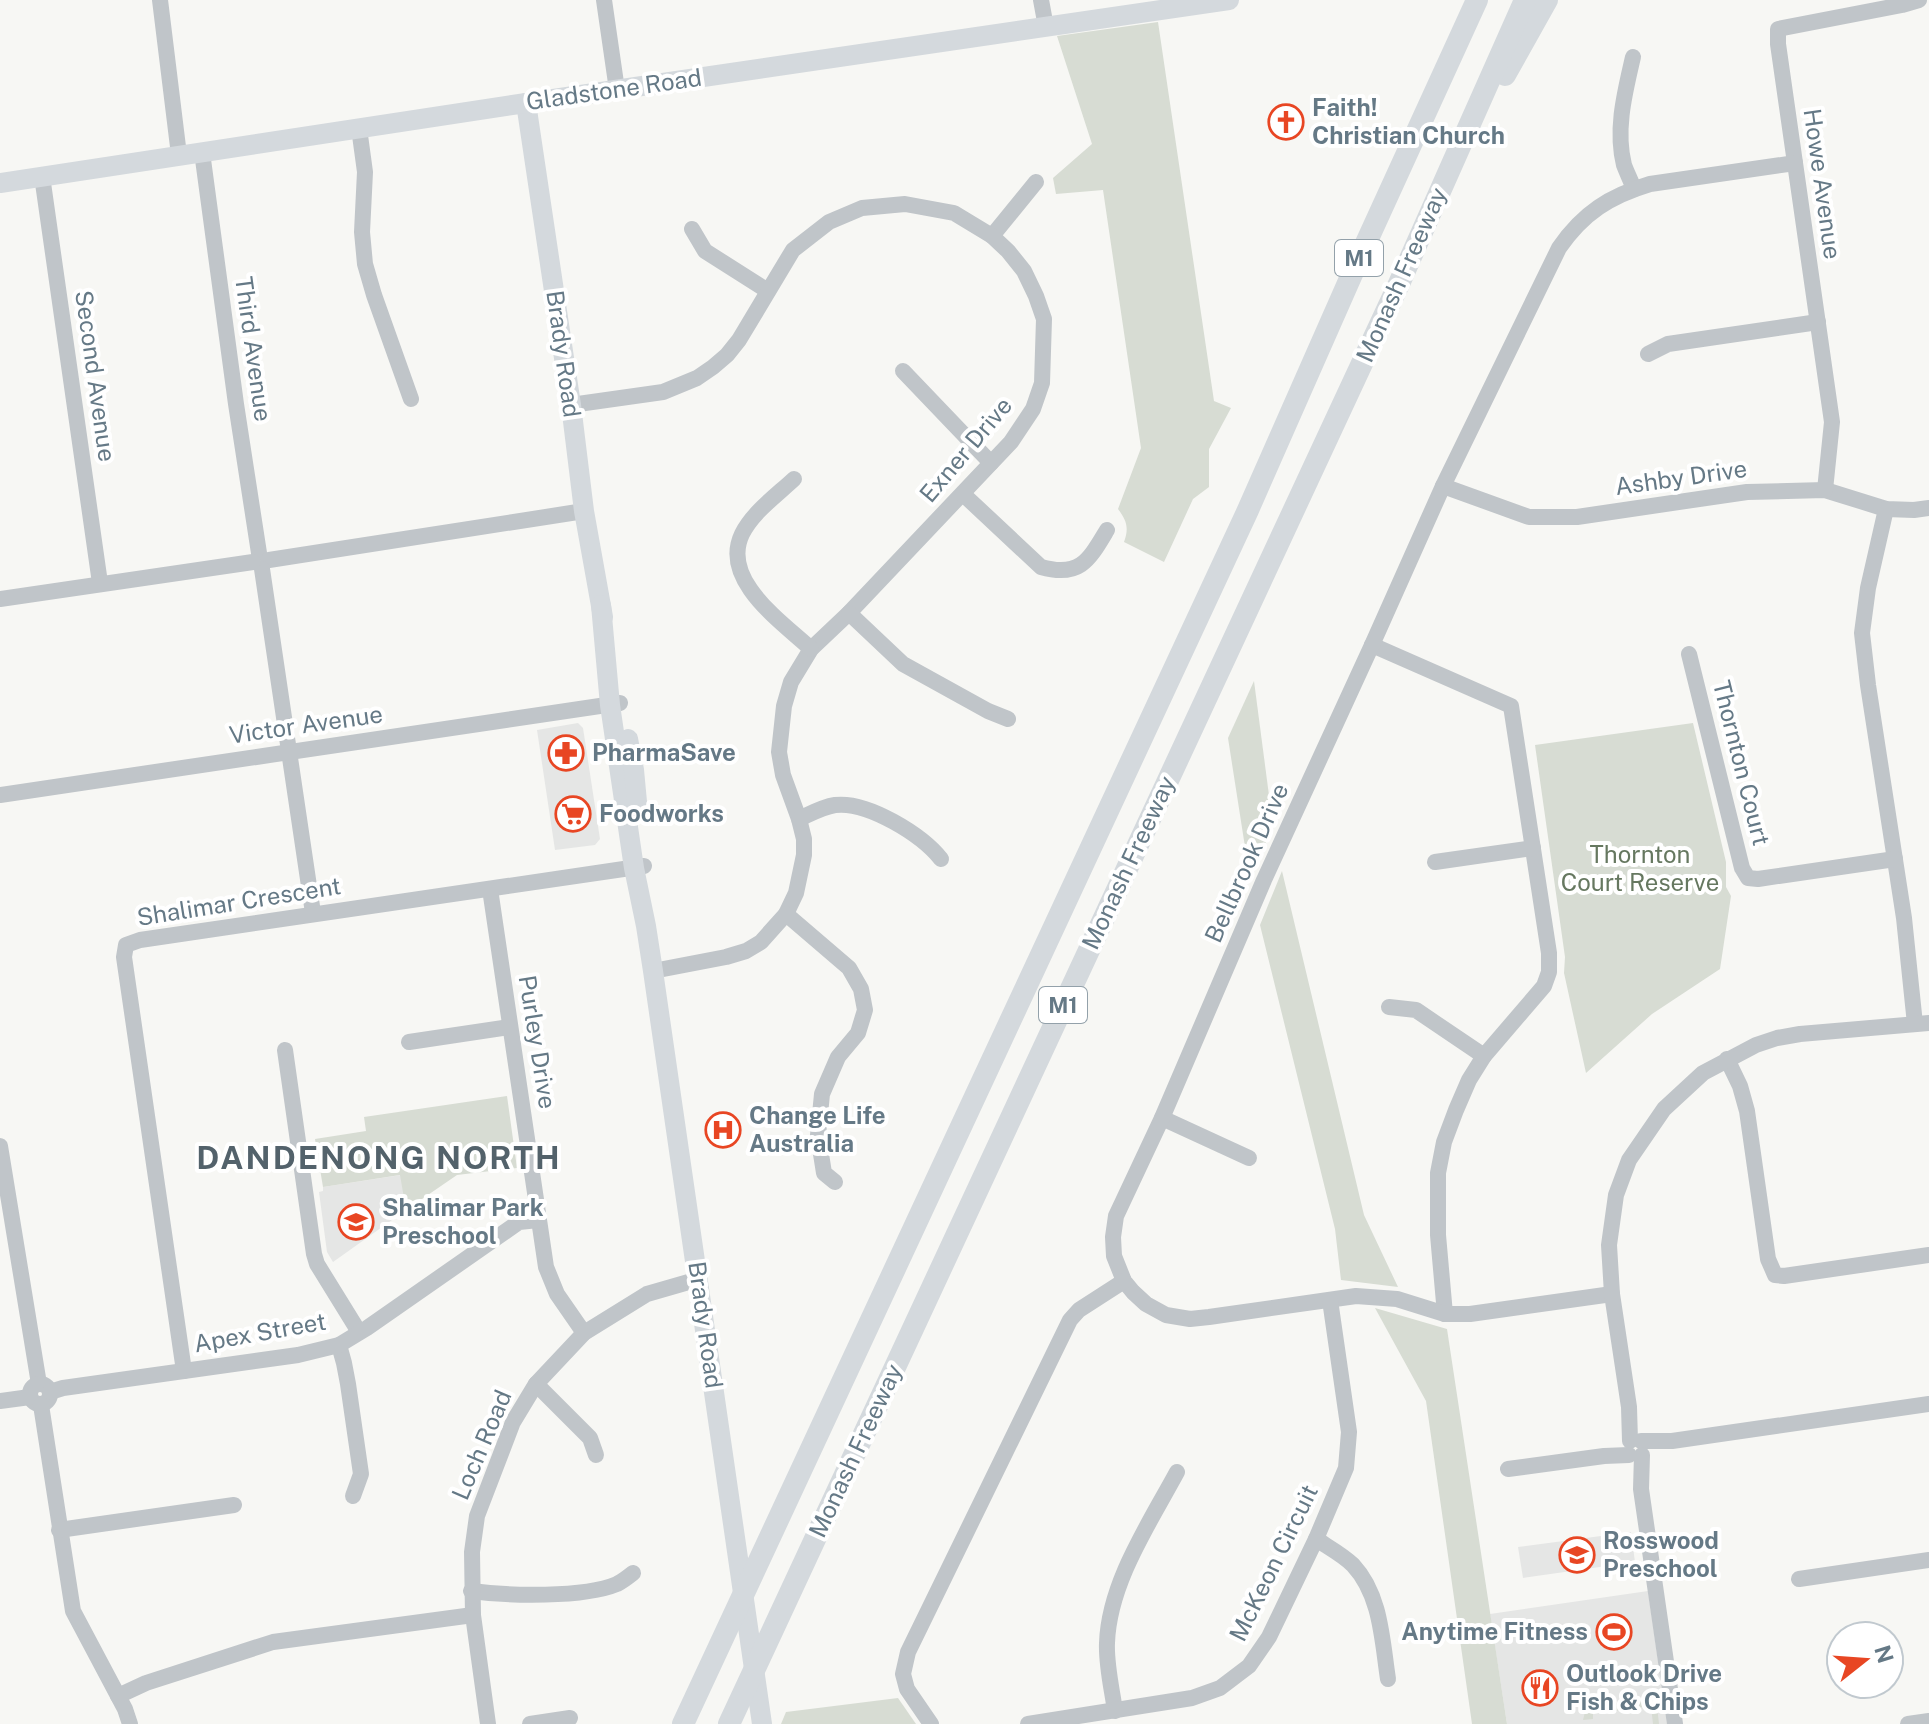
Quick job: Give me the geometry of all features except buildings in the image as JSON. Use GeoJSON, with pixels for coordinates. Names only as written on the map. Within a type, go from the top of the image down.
{"type":"FeatureCollection","features":[{"type":"Feature","properties":{"kind":"highway","name":"Monash Freeway"},"geometry":{"type":"LineString","coordinates":[[729,1724],[1371,344],[1525,0]]}},
{"type":"Feature","properties":{"kind":"highway"},"geometry":{"type":"LineString","coordinates":[[1450,170],[1547,0]]}},
{"type":"Feature","properties":{"kind":"highway","name":"Monash Freeway"},"geometry":{"type":"LineString","coordinates":[[683,1724],[1248,510],[1362,250],[1476,3]]}},
{"type":"Feature","properties":{"kind":"main road","name":"Gladstone Road"},"geometry":{"type":"LineString","coordinates":[[0,183],[1229,0]]}},
{"type":"Feature","properties":{"kind":"main road","name":"Brady Road"},"geometry":{"type":"LineString","coordinates":[[526,103],[615,704],[634,770],[632,815],[646,926],[762,1723]]}},
{"type":"Feature","properties":{"kind":"street"},"geometry":{"type":"LineString","coordinates":[[160,0],[179,155]]}},
{"type":"Feature","properties":{"kind":"street"},"geometry":{"type":"LineString","coordinates":[[604,0],[617,90]]}},
{"type":"Feature","properties":{"kind":"street"},"geometry":{"type":"LineString","coordinates":[[1041,0],[1046,27]]}},
{"type":"Feature","properties":{"kind":"street","name":"Howe Avenue"},"geometry":{"type":"LineString","coordinates":[[1825,490],[1832,422],[1778,29],[1919,0]]}},
{"type":"Feature","properties":{"kind":"street"},"geometry":{"type":"LineString","coordinates":[[1633,57],[1623,98],[1620,132],[1624,165],[1634,189]]}},
{"type":"Feature","properties":{"kind":"street"},"geometry":{"type":"LineString","coordinates":[[359,128],[365,172],[362,232],[365,264],[411,399]]}},
{"type":"Feature","properties":{"kind":"street","name":"Third Avenue"},"geometry":{"type":"LineString","coordinates":[[202,152],[236,404],[313,913]]}},
{"type":"Feature","properties":{"kind":"street","name":"Bellbrook Drive"},"geometry":{"type":"LineString","coordinates":[[1124,1281],[1114,1256],[1116,1216],[1443,486],[1559,248],[1582,219],[1603,203],[1634,189],[1795,163]]}},
{"type":"Feature","properties":{"kind":"street","name":"Second Avenue"},"geometry":{"type":"LineString","coordinates":[[42,176],[100,583]]}},
{"type":"Feature","properties":{"kind":"street"},"geometry":{"type":"LineString","coordinates":[[992,236],[1036,182]]}},
{"type":"Feature","properties":{"kind":"street","name":"Exner Drive"},"geometry":{"type":"LineString","coordinates":[[571,405],[663,392],[697,378],[727,355],[739,340],[793,250],[829,222],[862,208],[905,204],[954,213],[992,236],[1024,271],[1044,319],[1042,383],[1033,409],[1011,442],[811,649],[791,682],[784,706],[779,752],[783,775],[804,839],[804,855],[796,893],[786,914],[761,942],[746,951],[653,971]]}},
{"type":"Feature","properties":{"kind":"street"},"geometry":{"type":"LineString","coordinates":[[692,229],[705,251],[768,291]]}},
{"type":"Feature","properties":{"kind":"street"},"geometry":{"type":"LineString","coordinates":[[1648,354],[1668,344],[1818,322]]}},
{"type":"Feature","properties":{"kind":"street"},"geometry":{"type":"LineString","coordinates":[[903,371],[991,463]]}},
{"type":"Feature","properties":{"kind":"street"},"geometry":{"type":"LineString","coordinates":[[794,479],[751,521],[739,544],[739,560],[743,579],[751,592],[811,649]]}},
{"type":"Feature","properties":{"kind":"street","name":"Ashby Drive"},"geometry":{"type":"LineString","coordinates":[[1443,486],[1529,517],[1577,517],[1747,492],[1825,490],[1886,509],[1929,508]]}},
{"type":"Feature","properties":{"kind":"street"},"geometry":{"type":"LineString","coordinates":[[963,494],[1041,567],[1052,570],[1077,568],[1088,561],[1107,530]]}},
{"type":"Feature","properties":{"kind":"street"},"geometry":{"type":"LineString","coordinates":[[1675,1724],[1612,1294],[1609,1245],[1616,1195],[1629,1160],[1664,1109],[1703,1073],[1727,1059],[1777,1038],[1922,1024],[1862,633],[1868,588],[1886,509]]}},
{"type":"Feature","properties":{"kind":"street"},"geometry":{"type":"LineString","coordinates":[[0,599],[584,511]]}},
{"type":"Feature","properties":{"kind":"street"},"geometry":{"type":"LineString","coordinates":[[849,613],[903,664],[1008,719]]}},
{"type":"Feature","properties":{"kind":"street"},"geometry":{"type":"LineString","coordinates":[[1372,645],[1511,706],[1549,953],[1549,972],[1544,986],[1484,1056],[1469,1080],[1444,1142],[1438,1173],[1438,1235],[1445,1314]]}},
{"type":"Feature","properties":{"kind":"street","name":"Thornton Court"},"geometry":{"type":"LineString","coordinates":[[1689,654],[1742,868],[1748,878],[1895,859]]}},
{"type":"Feature","properties":{"kind":"street","name":"Victor Avenue"},"geometry":{"type":"LineString","coordinates":[[0,795],[615,704]]}},
{"type":"Feature","properties":{"kind":"street"},"geometry":{"type":"LineString","coordinates":[[799,819],[836,805],[859,807],[922,840],[941,859]]}},
{"type":"Feature","properties":{"kind":"street"},"geometry":{"type":"LineString","coordinates":[[1435,862],[1533,848]]}},
{"type":"Feature","properties":{"kind":"street","name":"Shalimar Crescent"},"geometry":{"type":"LineString","coordinates":[[184,1371],[130,1001],[126,945],[140,940],[313,913],[639,867]]}},
{"type":"Feature","properties":{"kind":"street","name":"Purley Drive"},"geometry":{"type":"LineString","coordinates":[[490,889],[546,1267],[552,1285],[584,1333]]}},
{"type":"Feature","properties":{"kind":"street"},"geometry":{"type":"LineString","coordinates":[[786,914],[849,968],[861,989],[865,1010],[858,1033],[838,1057],[822,1094],[818,1135],[824,1173],[835,1182]]}},
{"type":"Feature","properties":{"kind":"street"},"geometry":{"type":"LineString","coordinates":[[1389,1007],[1416,1010],[1484,1056]]}},
{"type":"Feature","properties":{"kind":"street"},"geometry":{"type":"LineString","coordinates":[[409,1042],[510,1027]]}},
{"type":"Feature","properties":{"kind":"street"},"geometry":{"type":"LineString","coordinates":[[285,1050],[314,1254],[359,1332]]}},
{"type":"Feature","properties":{"kind":"street"},"geometry":{"type":"LineString","coordinates":[[1727,1059],[1740,1086],[1747,1111],[1768,1259],[1775,1275],[1929,1255]]}},
{"type":"Feature","properties":{"kind":"street"},"geometry":{"type":"LineString","coordinates":[[1162,1118],[1249,1158]]}},
{"type":"Feature","properties":{"kind":"street"},"geometry":{"type":"LineString","coordinates":[[0,1146],[73,1611],[130,1724]]}},
{"type":"Feature","properties":{"kind":"street","name":"Apex Street"},"geometry":{"type":"LineString","coordinates":[[0,1401],[63,1388],[298,1355],[339,1345],[519,1222],[538,1220]]}},
{"type":"Feature","properties":{"kind":"street","name":"Loch Road"},"geometry":{"type":"LineString","coordinates":[[488,1724],[473,1615],[472,1552],[477,1516],[513,1422],[536,1384],[584,1333],[647,1294],[699,1279]]}},
{"type":"Feature","properties":{"kind":"street"},"geometry":{"type":"LineString","coordinates":[[931,1724],[907,1689],[903,1674],[908,1652],[1070,1320],[1079,1310],[1124,1281],[1146,1304],[1166,1315],[1190,1319],[1356,1296],[1397,1299],[1445,1314],[1470,1314],[1612,1294]]}},
{"type":"Feature","properties":{"kind":"street","name":"McKeon Circuit"},"geometry":{"type":"LineString","coordinates":[[1028,1724],[1192,1698],[1220,1688],[1249,1666],[1269,1637],[1346,1468],[1349,1432],[1330,1300]]}},
{"type":"Feature","properties":{"kind":"street"},"geometry":{"type":"LineString","coordinates":[[339,1345],[361,1474],[353,1496]]}},
{"type":"Feature","properties":{"kind":"street"},"geometry":{"type":"LineString","coordinates":[[536,1384],[590,1438],[596,1455]]}},
{"type":"Feature","properties":{"kind":"street"},"geometry":{"type":"LineString","coordinates":[[1508,1469],[1604,1456],[1672,1441],[1929,1404]]}},
{"type":"Feature","properties":{"kind":"street"},"geometry":{"type":"LineString","coordinates":[[1115,1711],[1107,1645],[1112,1603],[1177,1472]]}},
{"type":"Feature","properties":{"kind":"street"},"geometry":{"type":"LineString","coordinates":[[59,1530],[234,1505]]}},
{"type":"Feature","properties":{"kind":"street"},"geometry":{"type":"LineString","coordinates":[[1316,1539],[1352,1563],[1368,1586],[1379,1616],[1388,1679]]}},
{"type":"Feature","properties":{"kind":"street"},"geometry":{"type":"LineString","coordinates":[[1799,1579],[1929,1560]]}},
{"type":"Feature","properties":{"kind":"street"},"geometry":{"type":"LineString","coordinates":[[471,1591],[555,1595],[612,1586],[633,1573]]}},
{"type":"Feature","properties":{"kind":"street"},"geometry":{"type":"LineString","coordinates":[[118,1696],[146,1683],[273,1642],[473,1615]]}},
{"type":"Feature","properties":{"kind":"street"},"geometry":{"type":"LineString","coordinates":[[530,1724],[570,1718]]}},
{"type":"Feature","properties":{"kind":"street"},"geometry":{"type":"LineString","coordinates":[[1908,1724],[1929,1721]]}},
{"type":"Feature","properties":{"kind":"shaded area"},"geometry":{"type":"Polygon","coordinates":[[[578,723],[583,728],[600,839],[595,845],[555,850],[537,730],[578,723]]]}},
{"type":"Feature","properties":{"kind":"shaded area","name":"Shalimar Park Preschool"},"geometry":{"type":"Polygon","coordinates":[[[401,1175],[406,1210],[333,1262],[327,1252],[319,1192],[323,1191],[323,1187],[401,1175]]]}},
{"type":"Feature","properties":{"kind":"shaded area","name":"Rosswood Preschool"},"geometry":{"type":"Polygon","coordinates":[[[1631,1532],[1635,1562],[1523,1578],[1518,1547],[1631,1532]]]}},
{"type":"Feature","properties":{"kind":"shaded area"},"geometry":{"type":"Polygon","coordinates":[[[1648,1591],[1667,1724],[1507,1724],[1490,1614],[1648,1591]]]}},
{"type":"Feature","properties":{"kind":"green space"},"geometry":{"type":"Polygon","coordinates":[[[1158,22],[1214,401],[1231,408],[1209,449],[1209,487],[1193,499],[1164,562],[1124,542],[1126,525],[1118,509],[1141,448],[1103,190],[1056,194],[1053,178],[1092,144],[1057,36],[1158,22]]]}},
{"type":"Feature","properties":{"kind":"green space"},"geometry":{"type":"Polygon","coordinates":[[[1254,681],[1273,826],[1250,879],[1228,738],[1254,681]]]}},
{"type":"Feature","properties":{"kind":"green space","name":"Thornton Court Reserve"},"geometry":{"type":"Polygon","coordinates":[[[1693,723],[1726,862],[1726,887],[1731,896],[1720,969],[1652,1014],[1586,1073],[1564,973],[1565,957],[1535,745],[1693,723]]]}},
{"type":"Feature","properties":{"kind":"green space"},"geometry":{"type":"Polygon","coordinates":[[[1282,871],[1364,1215],[1398,1287],[1341,1280],[1335,1229],[1260,925],[1282,871]]]}},
{"type":"Feature","properties":{"kind":"green space"},"geometry":{"type":"Polygon","coordinates":[[[507,1096],[517,1168],[457,1175],[406,1210],[400,1175],[323,1187],[315,1139],[366,1131],[364,1117],[507,1096]]]}},
{"type":"Feature","properties":{"kind":"green space"},"geometry":{"type":"Polygon","coordinates":[[[1375,1308],[1447,1329],[1507,1724],[1472,1724],[1426,1401],[1375,1308]]]}},
{"type":"Feature","properties":{"kind":"green space"},"geometry":{"type":"Polygon","coordinates":[[[1656,1697],[1659,1724],[1653,1724],[1651,1706],[1593,1714],[1593,1719],[1583,1720],[1585,1712],[1592,1707],[1656,1697]]]}},
{"type":"Feature","properties":{"kind":"green space"},"geometry":{"type":"Polygon","coordinates":[[[898,1698],[916,1724],[781,1724],[786,1712],[898,1698]]]}},
{"type":"Feature","properties":{"kind":"place","name":"Faith! Christian Church"},"geometry":{"type":"Point","coordinates":[1286,122]}},
{"type":"Feature","properties":{"kind":"place","name":"PharmaSave"},"geometry":{"type":"Point","coordinates":[566,753]}},
{"type":"Feature","properties":{"kind":"place","name":"Foodworks"},"geometry":{"type":"Point","coordinates":[573,814]}},
{"type":"Feature","properties":{"kind":"place","name":"Change Life Australia"},"geometry":{"type":"Point","coordinates":[723,1130]}},
{"type":"Feature","properties":{"kind":"place","name":"Shalimar Park Preschool"},"geometry":{"type":"Point","coordinates":[356,1222]}},
{"type":"Feature","properties":{"kind":"place","name":"Rosswood Preschool"},"geometry":{"type":"Point","coordinates":[1577,1555]}},
{"type":"Feature","properties":{"kind":"place","name":"Anytime Fitness"},"geometry":{"type":"Point","coordinates":[1614,1632]}},
{"type":"Feature","properties":{"kind":"place","name":"Outlook Drive Fish & Chips"},"geometry":{"type":"Point","coordinates":[1540,1688]}},
{"type":"Feature","properties":{"kind":"district","name":"DANDENONG NORTH"},"geometry":{"type":"Point","coordinates":[379,1158]}}]}
